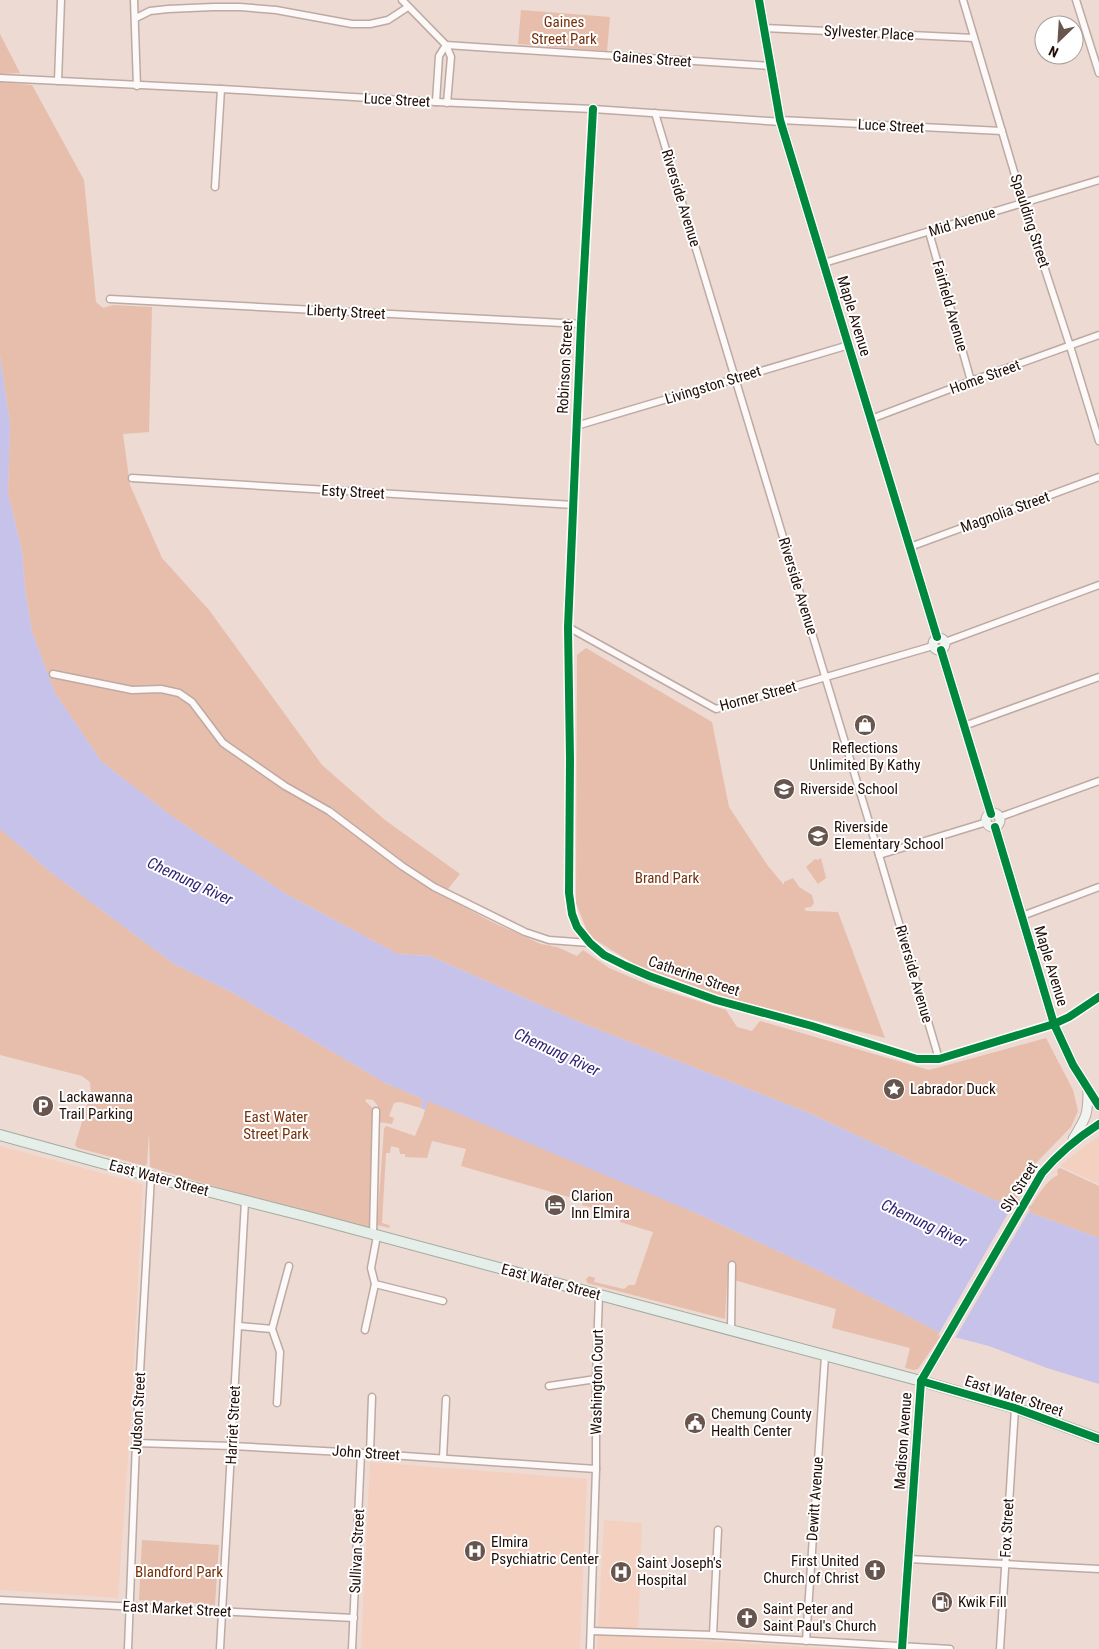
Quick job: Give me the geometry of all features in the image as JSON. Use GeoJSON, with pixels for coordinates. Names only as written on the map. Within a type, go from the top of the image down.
{"type":"FeatureCollection","features":[{"type":"Feature","properties":{"kind":"main road","name":"Maple Avenue"},"geometry":{"type":"LineString","coordinates":[[759,0],[781,121],[992,818],[1000,824],[995,827],[1054,1024],[1073,1065],[1099,1106]]}},
{"type":"Feature","properties":{"kind":"main road"},"geometry":{"type":"LineString","coordinates":[[1070,1144],[1085,1121],[1088,1110],[1088,1090]]}},
{"type":"Feature","properties":{"kind":"main road","name":"Sly Street"},"geometry":{"type":"LineString","coordinates":[[995,1254],[1042,1173],[1070,1144],[1099,1124]]}},
{"type":"Feature","properties":{"kind":"main road","name":"East Water Street"},"geometry":{"type":"LineString","coordinates":[[0,1135],[921,1381],[1015,1408],[1099,1439]]}},
{"type":"Feature","properties":{"kind":"main road","name":"Madison Avenue"},"geometry":{"type":"LineString","coordinates":[[903,1648],[921,1381],[995,1254]]}},
{"type":"Feature","properties":{"kind":"street"},"geometry":{"type":"LineString","coordinates":[[58,81],[61,0]]}},
{"type":"Feature","properties":{"kind":"street"},"geometry":{"type":"LineString","coordinates":[[134,0],[137,86]]}},
{"type":"Feature","properties":{"kind":"street"},"geometry":{"type":"LineString","coordinates":[[402,0],[446,45],[451,57],[447,103]]}},
{"type":"Feature","properties":{"kind":"street","name":"Spaulding Street"},"geometry":{"type":"LineString","coordinates":[[963,0],[1002,132],[1099,440]]}},
{"type":"Feature","properties":{"kind":"street"},"geometry":{"type":"LineString","coordinates":[[1076,0],[1099,73]]}},
{"type":"Feature","properties":{"kind":"street"},"geometry":{"type":"LineString","coordinates":[[136,18],[150,12],[168,9],[240,4],[352,24],[370,24],[388,20],[408,7]]}},
{"type":"Feature","properties":{"kind":"street","name":"Sylvester Place"},"geometry":{"type":"LineString","coordinates":[[764,28],[974,38]]}},
{"type":"Feature","properties":{"kind":"street"},"geometry":{"type":"LineString","coordinates":[[436,102],[439,56],[446,45]]}},
{"type":"Feature","properties":{"kind":"street","name":"Gaines Street"},"geometry":{"type":"LineString","coordinates":[[446,45],[771,66]]}},
{"type":"Feature","properties":{"kind":"street","name":"Luce Street"},"geometry":{"type":"LineString","coordinates":[[0,78],[1002,132]]}},
{"type":"Feature","properties":{"kind":"street"},"geometry":{"type":"LineString","coordinates":[[215,187],[221,89]]}},
{"type":"Feature","properties":{"kind":"street","name":"Robinson Street"},"geometry":{"type":"LineString","coordinates":[[568,627],[576,426],[593,109]]}},
{"type":"Feature","properties":{"kind":"street","name":"Riverside Avenue"},"geometry":{"type":"LineString","coordinates":[[655,113],[939,1059]]}},
{"type":"Feature","properties":{"kind":"street","name":"Mid Avenue"},"geometry":{"type":"LineString","coordinates":[[824,263],[1099,180]]}},
{"type":"Feature","properties":{"kind":"street","name":"Fairfield Avenue"},"geometry":{"type":"LineString","coordinates":[[929,232],[971,381]]}},
{"type":"Feature","properties":{"kind":"street","name":"Liberty Street"},"geometry":{"type":"LineString","coordinates":[[110,299],[581,324]]}},
{"type":"Feature","properties":{"kind":"street","name":"Home Street"},"geometry":{"type":"LineString","coordinates":[[871,419],[1099,335]]}},
{"type":"Feature","properties":{"kind":"street","name":"Livingston Street"},"geometry":{"type":"LineString","coordinates":[[576,426],[849,345]]}},
{"type":"Feature","properties":{"kind":"street","name":"Magnolia Street"},"geometry":{"type":"LineString","coordinates":[[910,547],[1099,477]]}},
{"type":"Feature","properties":{"kind":"street","name":"Esty Street"},"geometry":{"type":"LineString","coordinates":[[132,478],[574,505]]}},
{"type":"Feature","properties":{"kind":"street","name":"Horner Street"},"geometry":{"type":"LineString","coordinates":[[568,627],[716,709],[939,644],[1099,585]]}},
{"type":"Feature","properties":{"kind":"street","name":"Catherine Street"},"geometry":{"type":"LineString","coordinates":[[568,627],[570,758],[569,893],[572,914],[577,928],[604,955],[650,976],[716,1000],[812,1026],[918,1059],[939,1059],[1054,1024],[1069,1017],[1099,997]]}},
{"type":"Feature","properties":{"kind":"street"},"geometry":{"type":"LineString","coordinates":[[53,674],[132,690],[161,689],[180,693],[192,702],[223,743],[285,786],[328,811],[402,866],[434,887],[525,932],[549,940],[590,943]]}},
{"type":"Feature","properties":{"kind":"street"},"geometry":{"type":"LineString","coordinates":[[964,726],[1099,677]]}},
{"type":"Feature","properties":{"kind":"street"},"geometry":{"type":"LineString","coordinates":[[879,855],[1099,781]]}},
{"type":"Feature","properties":{"kind":"street"},"geometry":{"type":"LineString","coordinates":[[1022,916],[1099,887]]}},
{"type":"Feature","properties":{"kind":"street"},"geometry":{"type":"LineString","coordinates":[[365,1330],[375,1284],[371,1268],[375,1235],[376,1111]]}},
{"type":"Feature","properties":{"kind":"street","name":"Judson Street"},"geometry":{"type":"LineString","coordinates":[[128,1649],[136,1443],[150,1176]]}},
{"type":"Feature","properties":{"kind":"street","name":"Harriet Street"},"geometry":{"type":"LineString","coordinates":[[220,1649],[245,1201]]}},
{"type":"Feature","properties":{"kind":"street"},"geometry":{"type":"LineString","coordinates":[[731,1331],[732,1265]]}},
{"type":"Feature","properties":{"kind":"street"},"geometry":{"type":"LineString","coordinates":[[277,1403],[280,1352],[272,1329],[289,1266]]}},
{"type":"Feature","properties":{"kind":"street"},"geometry":{"type":"LineString","coordinates":[[375,1284],[443,1301]]}},
{"type":"Feature","properties":{"kind":"street","name":"Washington Court"},"geometry":{"type":"LineString","coordinates":[[590,1649],[599,1296]]}},
{"type":"Feature","properties":{"kind":"street"},"geometry":{"type":"LineString","coordinates":[[239,1326],[272,1329]]}},
{"type":"Feature","properties":{"kind":"street","name":"Dewitt Avenue"},"geometry":{"type":"LineString","coordinates":[[806,1641],[825,1356]]}},
{"type":"Feature","properties":{"kind":"street"},"geometry":{"type":"LineString","coordinates":[[548,1386],[596,1379]]}},
{"type":"Feature","properties":{"kind":"street"},"geometry":{"type":"LineString","coordinates":[[370,1453],[372,1397]]}},
{"type":"Feature","properties":{"kind":"street"},"geometry":{"type":"LineString","coordinates":[[443,1458],[446,1398]]}},
{"type":"Feature","properties":{"kind":"street","name":"Fox Street"},"geometry":{"type":"LineString","coordinates":[[1000,1649],[1015,1408]]}},
{"type":"Feature","properties":{"kind":"street","name":"John Street"},"geometry":{"type":"LineString","coordinates":[[136,1443],[370,1453],[596,1469]]}},
{"type":"Feature","properties":{"kind":"street","name":"Sullivan Street"},"geometry":{"type":"LineString","coordinates":[[352,1649],[362,1453]]}},
{"type":"Feature","properties":{"kind":"street"},"geometry":{"type":"LineString","coordinates":[[713,1634],[718,1530]]}},
{"type":"Feature","properties":{"kind":"street"},"geometry":{"type":"LineString","coordinates":[[909,1559],[1099,1569]]}},
{"type":"Feature","properties":{"kind":"street","name":"East Market Street"},"geometry":{"type":"LineString","coordinates":[[0,1600],[354,1618]]}},
{"type":"Feature","properties":{"kind":"street"},"geometry":{"type":"LineString","coordinates":[[591,1630],[713,1634],[903,1648],[950,1649]]}},
{"type":"Feature","properties":{"kind":"shaded area"},"geometry":{"type":"Polygon","coordinates":[[[1099,1136],[1099,1184],[1060,1166],[1086,1145],[1099,1136]]]}},
{"type":"Feature","properties":{"kind":"shaded area"},"geometry":{"type":"Polygon","coordinates":[[[0,1146],[143,1184],[131,1415],[118,1598],[0,1590],[0,1146]]]}},
{"type":"Feature","properties":{"kind":"shaded area","name":"Elmira Psychiatric Center"},"geometry":{"type":"Polygon","coordinates":[[[370,1462],[587,1479],[580,1649],[361,1649],[370,1462]]]}},
{"type":"Feature","properties":{"kind":"shaded area","name":"Saint Joseph's Hospital"},"geometry":{"type":"Polygon","coordinates":[[[604,1520],[642,1523],[638,1637],[842,1649],[597,1649],[604,1520]]]}},
{"type":"Feature","properties":{"kind":"green space","name":"Gaines Street Park"},"geometry":{"type":"Polygon","coordinates":[[[521,10],[610,17],[607,51],[518,44],[521,10]]]}},
{"type":"Feature","properties":{"kind":"green space"},"geometry":{"type":"Polygon","coordinates":[[[0,34],[20,73],[0,74],[0,34]]]}},
{"type":"Feature","properties":{"kind":"green space"},"geometry":{"type":"Polygon","coordinates":[[[0,82],[32,85],[84,180],[96,302],[103,308],[113,305],[152,307],[149,432],[123,434],[130,485],[162,558],[209,610],[322,765],[385,820],[460,874],[443,895],[490,921],[541,944],[557,947],[577,956],[583,950],[609,968],[654,987],[726,1010],[737,1027],[752,1031],[760,1021],[929,1070],[1046,1038],[1073,1090],[1078,1111],[1071,1127],[1032,1167],[1027,1165],[1029,1180],[1017,1198],[1031,1206],[1039,1193],[1058,1175],[1057,1170],[1060,1168],[1099,1186],[1099,1238],[990,1198],[807,1112],[579,1022],[430,956],[398,954],[286,894],[173,817],[101,761],[55,693],[32,632],[25,588],[22,551],[8,493],[10,424],[0,356],[0,82]]]}},
{"type":"Feature","properties":{"kind":"green space","name":"Brand Park"},"geometry":{"type":"Polygon","coordinates":[[[586,648],[712,722],[729,807],[768,866],[784,885],[784,882],[793,878],[799,887],[812,895],[814,903],[811,907],[804,908],[806,911],[838,912],[885,1038],[730,999],[644,970],[589,936],[576,903],[577,655],[586,648]]]}},
{"type":"Feature","properties":{"kind":"green space","name":"East Water Street Park"},"geometry":{"type":"Polygon","coordinates":[[[0,829],[53,874],[174,964],[233,993],[385,1083],[423,1099],[421,1108],[400,1102],[394,1103],[389,1116],[394,1118],[392,1124],[378,1122],[378,1106],[373,1100],[367,1099],[365,1101],[376,1111],[373,1235],[150,1167],[149,1132],[147,1164],[145,1166],[78,1148],[75,1145],[91,1092],[90,1082],[82,1076],[0,1055],[0,829]]]}},
{"type":"Feature","properties":{"kind":"green space"},"geometry":{"type":"Polygon","coordinates":[[[821,858],[826,878],[818,884],[806,867],[815,859],[821,858]]]}},
{"type":"Feature","properties":{"kind":"green space"},"geometry":{"type":"Polygon","coordinates":[[[428,1100],[698,1214],[818,1270],[942,1334],[918,1369],[914,1370],[905,1368],[910,1348],[832,1328],[836,1309],[734,1280],[735,1266],[728,1266],[725,1319],[587,1283],[586,1279],[589,1276],[595,1278],[594,1282],[624,1289],[629,1285],[635,1285],[653,1232],[620,1222],[619,1215],[582,1205],[583,1201],[461,1166],[466,1149],[432,1141],[427,1158],[405,1157],[405,1154],[400,1154],[399,1148],[391,1146],[390,1153],[386,1153],[382,1223],[389,1225],[390,1228],[377,1225],[384,1129],[386,1126],[415,1136],[428,1100]]]}},
{"type":"Feature","properties":{"kind":"green space","name":"Blandford Park"},"geometry":{"type":"Polygon","coordinates":[[[142,1540],[219,1545],[215,1605],[139,1600],[142,1540]]]}},
{"type":"Feature","properties":{"kind":"water","name":"Chemung River"},"geometry":{"type":"Polygon","coordinates":[[[0,356],[10,424],[8,493],[22,551],[25,588],[32,632],[55,693],[101,761],[173,817],[286,894],[398,954],[430,956],[579,1022],[807,1112],[990,1198],[1099,1238],[1099,1384],[1047,1368],[989,1346],[942,1334],[818,1270],[698,1214],[428,1101],[425,1110],[421,1108],[423,1099],[385,1083],[233,993],[174,964],[53,874],[0,829],[0,356]]]}},
{"type":"Feature","properties":{"kind":"pier"},"geometry":{"type":"Polygon","coordinates":[[[1014,1203],[1030,1209],[954,1340],[938,1335],[1014,1203]]]}},
{"type":"Feature","properties":{"kind":"cycle path"},"geometry":{"type":"LineString","coordinates":[[759,0],[780,120],[937,637]]}},
{"type":"Feature","properties":{"kind":"cycle path"},"geometry":{"type":"LineString","coordinates":[[593,109],[581,324],[568,627],[570,759],[569,893],[572,914],[577,927],[590,943],[604,955],[649,976],[716,1000],[812,1026],[917,1059],[939,1059],[1054,1024],[1069,1017],[1099,997]]}},
{"type":"Feature","properties":{"kind":"cycle path"},"geometry":{"type":"LineString","coordinates":[[941,650],[991,814]]}},
{"type":"Feature","properties":{"kind":"cycle path"},"geometry":{"type":"LineString","coordinates":[[995,827],[1054,1024],[1073,1065],[1099,1106]]}},
{"type":"Feature","properties":{"kind":"cycle path"},"geometry":{"type":"LineString","coordinates":[[902,1649],[921,1381],[1042,1173],[1069,1146],[1099,1124]]}},
{"type":"Feature","properties":{"kind":"cycle path"},"geometry":{"type":"LineString","coordinates":[[921,1381],[1015,1408],[1099,1439]]}},
{"type":"Feature","properties":{"kind":"place","name":"Reflections Unlimited By Kathy"},"geometry":{"type":"Point","coordinates":[865,725]}},
{"type":"Feature","properties":{"kind":"place","name":"Riverside School"},"geometry":{"type":"Point","coordinates":[784,789]}},
{"type":"Feature","properties":{"kind":"place","name":"Riverside Elementary School"},"geometry":{"type":"Point","coordinates":[818,836]}},
{"type":"Feature","properties":{"kind":"place","name":"Labrador Duck"},"geometry":{"type":"Point","coordinates":[894,1089]}},
{"type":"Feature","properties":{"kind":"place","name":"Lackawanna Trail Parking"},"geometry":{"type":"Point","coordinates":[43,1106]}},
{"type":"Feature","properties":{"kind":"place","name":"Clarion Inn Elmira"},"geometry":{"type":"Point","coordinates":[555,1205]}},
{"type":"Feature","properties":{"kind":"place","name":"Chemung County Health Center"},"geometry":{"type":"Point","coordinates":[695,1423]}},
{"type":"Feature","properties":{"kind":"place","name":"Elmira Psychiatric Center"},"geometry":{"type":"Point","coordinates":[475,1551]}},
{"type":"Feature","properties":{"kind":"place","name":"First United Church of Christ"},"geometry":{"type":"Point","coordinates":[875,1570]}},
{"type":"Feature","properties":{"kind":"place","name":"Saint Joseph's Hospital"},"geometry":{"type":"Point","coordinates":[621,1572]}},
{"type":"Feature","properties":{"kind":"place","name":"Kwik Fill"},"geometry":{"type":"Point","coordinates":[942,1602]}},
{"type":"Feature","properties":{"kind":"place","name":"Saint Peter and Saint Paul's Church"},"geometry":{"type":"Point","coordinates":[747,1618]}}]}
